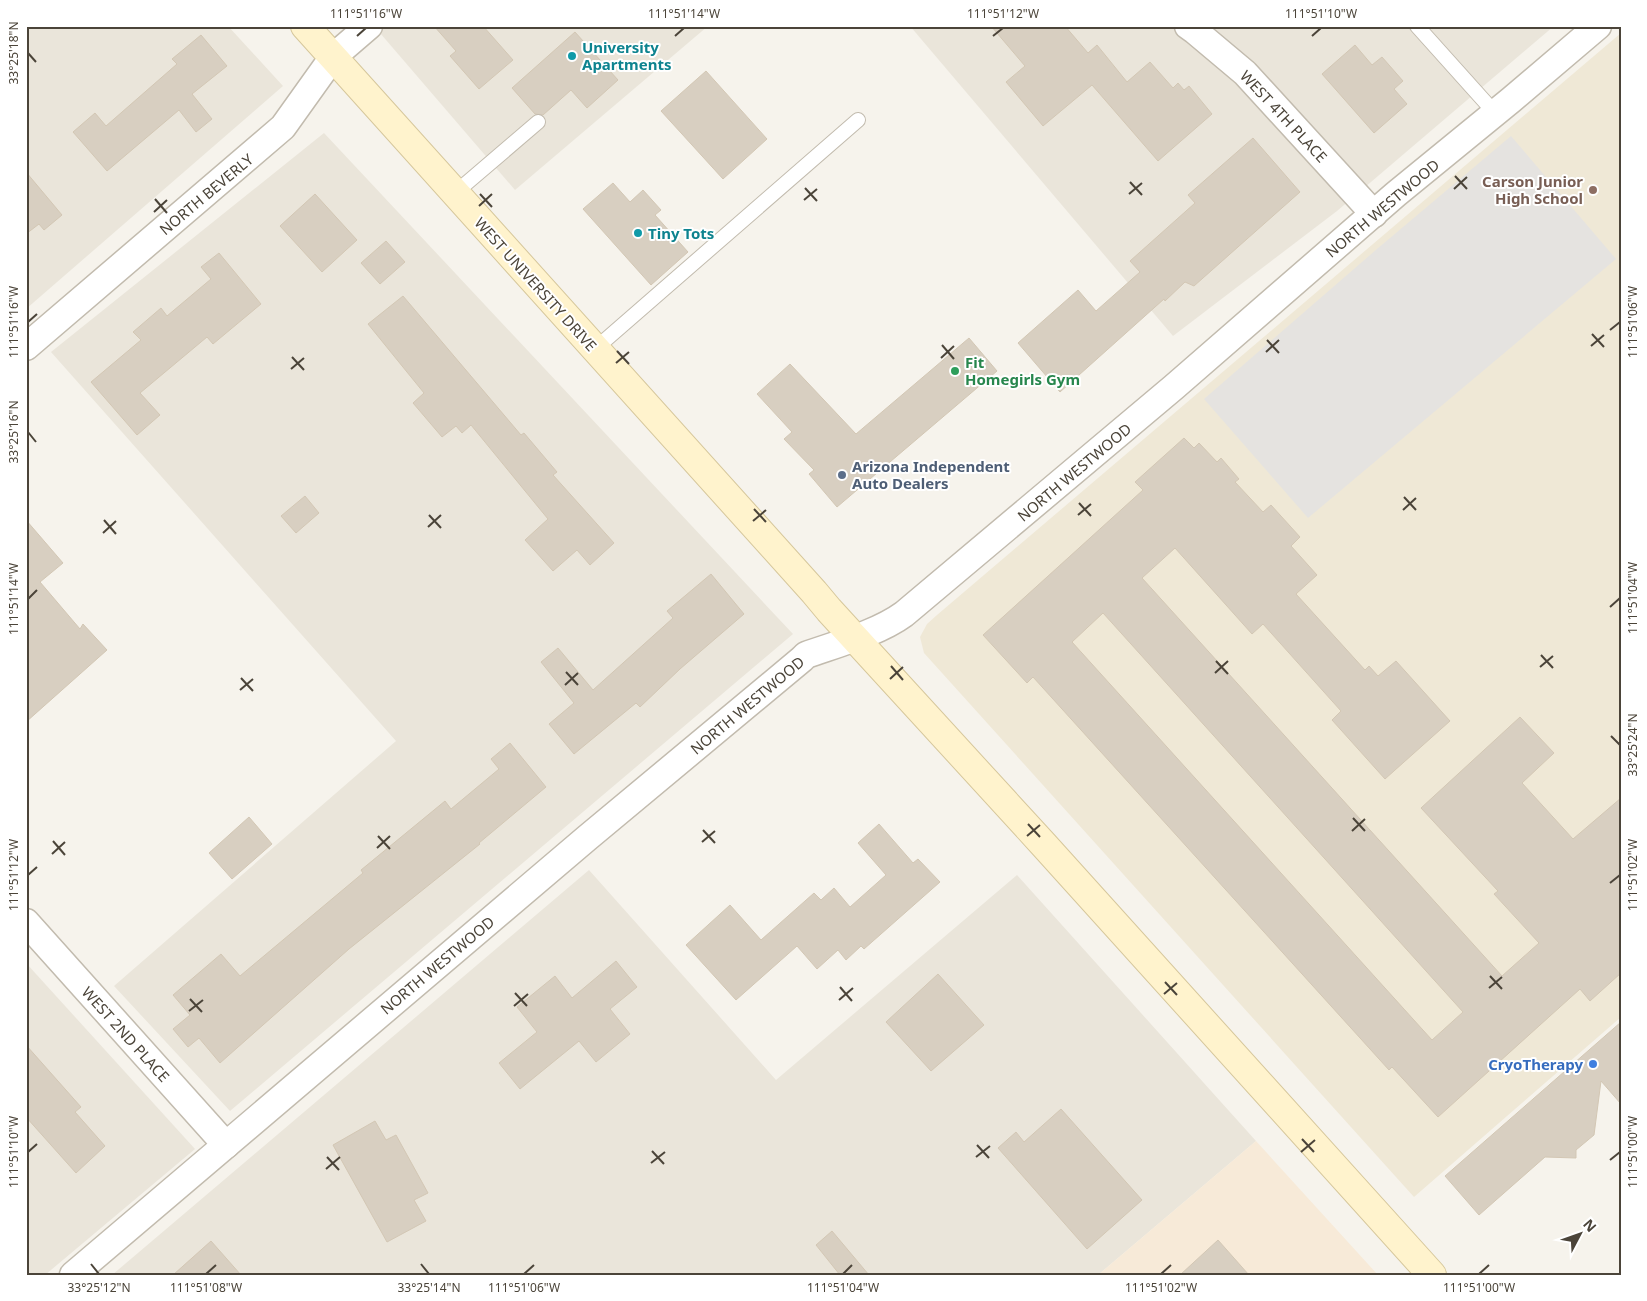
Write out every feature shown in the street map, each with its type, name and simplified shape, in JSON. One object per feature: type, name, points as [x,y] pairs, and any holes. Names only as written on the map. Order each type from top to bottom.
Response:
[{"type":"main road","name":"WEST UNIVERSITY DRIVE","points":[[305,26],[855,638],[1432,1275]]},
{"type":"street","name":"NORTH BEVERLY","points":[[26,347],[284,127],[333,57],[369,26]]},
{"type":"street","name":"WEST 4TH PLACE","points":[[1188,26],[1245,73],[1374,214]]},
{"type":"street","name":"NORTH WESTWOOD","points":[[73,1275],[806,655],[855,638],[904,614],[1598,26]]},
{"type":"street","name":"WEST 2ND PLACE","points":[[26,922],[226,1145]]},
{"type":"lane","points":[[1417,26],[1495,113]]},
{"type":"lane","points":[[595,349],[858,120]]},
{"type":"lane","points":[[455,193],[538,122]]},
{"type":"shaded area","points":[[26,26],[228,26],[283,86],[26,309]]},
{"type":"shaded area","points":[[374,26],[708,26],[515,190]]},
{"type":"shaded area","points":[[910,26],[1554,26],[1337,211],[1173,336]]},
{"type":"shaded area","points":[[1621,33],[1621,1017],[1414,1197],[924,653],[920,637],[927,624],[937,615]]},
{"type":"shaded area","points":[[324,133],[793,634],[230,1111],[114,986],[396,741],[51,352]]},
{"type":"shaded area","points":[[1511,136],[1616,259],[1308,518],[1204,399]]},
{"type":"shaded area","points":[[589,870],[776,1080],[1017,875],[1256,1141],[1098,1275],[112,1275]]},
{"type":"shaded area","points":[[26,963],[195,1149],[45,1275],[26,1275]]},
{"type":"shaded area","points":[[1256,1141],[1378,1275],[1098,1275]]},
{"type":"building","points":[[434,26],[483,26],[513,60],[479,89],[450,56],[456,51]]},
{"type":"building","points":[[991,26],[1065,26],[1088,53],[1097,45],[1127,82],[1150,62],[1173,88],[1178,83],[1184,90],[1189,86],[1212,114],[1158,161],[1092,85],[1043,126],[1006,82],[1025,66]]},
{"type":"building","name":"University Apartments","points":[[575,32],[618,80],[587,108],[571,90],[543,115],[535,114],[512,88]]},
{"type":"building","points":[[201,35],[227,66],[192,94],[212,119],[196,132],[179,110],[107,171],[73,132],[95,113],[106,126],[177,64],[172,59]]},
{"type":"building","points":[[1355,45],[1372,65],[1382,57],[1403,81],[1394,89],[1407,104],[1374,133],[1322,74]]},
{"type":"building","points":[[706,71],[767,139],[723,179],[661,111]]},
{"type":"building","points":[[1253,138],[1300,192],[1194,286],[1185,282],[1165,301],[1164,299],[1060,392],[1018,343],[1078,290],[1096,311],[1140,272],[1130,261],[1195,203],[1188,195]]},
{"type":"building","points":[[26,172],[62,215],[44,230],[39,224],[26,234]]},
{"type":"building","name":"Tiny Tots","points":[[613,183],[630,202],[643,190],[661,210],[655,215],[688,252],[651,285],[583,209]]},
{"type":"building","points":[[315,194],[357,240],[322,272],[280,226]]},
{"type":"building","points":[[386,241],[405,262],[380,284],[361,263]]},
{"type":"building","points":[[219,253],[261,304],[213,344],[207,337],[140,393],[160,415],[137,435],[91,382],[141,340],[133,332],[161,308],[167,316],[211,279],[201,267]]},
{"type":"building","points":[[403,296],[521,435],[524,433],[557,472],[553,475],[614,543],[590,565],[577,550],[553,571],[525,540],[548,519],[471,425],[462,433],[456,426],[442,437],[413,403],[424,393],[368,324]]},
{"type":"building","points":[[969,338],[997,371],[837,507],[809,474],[814,470],[784,439],[792,432],[757,394],[790,364],[856,434]]},
{"type":"building","points":[[1184,438],[1194,448],[1199,443],[1217,462],[1221,458],[1239,479],[1235,482],[1263,512],[1271,505],[1300,537],[1291,546],[1317,575],[1296,594],[1365,670],[1369,666],[1378,676],[1396,661],[1450,721],[1385,779],[1332,720],[1341,711],[1263,624],[1252,634],[1175,548],[1142,578],[1502,976],[1539,943],[1494,894],[1498,891],[1421,808],[1520,717],[1554,753],[1522,783],[1573,839],[1621,798],[1621,973],[1590,1001],[1580,989],[1438,1117],[1392,1067],[1389,1070],[1033,677],[1027,683],[983,635],[1143,490],[1135,482]],"holes":[[[1103,613],[1463,1012],[1432,1040],[1072,642]]]},
{"type":"building","points":[[305,496],[319,513],[296,533],[281,516]]},
{"type":"building","points":[[26,520],[63,563],[40,582],[80,629],[83,624],[107,650],[26,722]]},
{"type":"building","points":[[711,574],[744,614],[680,669],[640,707],[636,703],[574,754],[549,724],[574,703],[541,662],[558,648],[593,690],[673,618],[667,611]]},
{"type":"building","points":[[510,743],[546,787],[480,844],[349,949],[220,1063],[199,1038],[188,1047],[173,1029],[190,1015],[173,995],[221,954],[240,976],[363,873],[361,870],[445,801],[451,809],[499,769],[491,759]]},
{"type":"building","points":[[249,817],[272,844],[232,879],[209,853]]},
{"type":"building","points":[[879,824],[913,863],[918,859],[940,882],[864,949],[861,946],[846,960],[838,950],[817,969],[797,946],[736,1000],[686,945],[730,905],[761,940],[814,893],[821,900],[834,888],[850,907],[886,875],[858,843]]},
{"type":"building","points":[[616,961],[637,987],[610,1009],[630,1034],[596,1062],[579,1041],[520,1089],[499,1063],[537,1032],[517,1007],[555,976],[572,998]]},
{"type":"building","points":[[938,974],[984,1025],[931,1071],[886,1022]]},
{"type":"building","points":[[1621,1022],[1621,1104],[1601,1081],[1594,1135],[1576,1150],[1576,1158],[1545,1157],[1479,1215],[1445,1176]]},
{"type":"building","points":[[26,1045],[81,1107],[75,1112],[105,1146],[76,1173],[26,1117]]},
{"type":"building","points":[[1061,1109],[1142,1200],[1087,1249],[998,1148],[1016,1132],[1024,1142]]},
{"type":"building","points":[[375,1121],[386,1140],[396,1135],[428,1193],[414,1200],[426,1221],[387,1242],[333,1145]]},
{"type":"building","points":[[832,1231],[869,1275],[840,1275],[816,1245]]},
{"type":"building","points":[[1218,1240],[1249,1275],[1180,1275]]},
{"type":"building","points":[[211,1241],[241,1275],[173,1275]]},
{"type":"place","name":"University Apartments","points":[[572,56]]},
{"type":"place","name":"Carson Junior High School","points":[[1593,190]]},
{"type":"place","name":"Tiny Tots","points":[[638,233]]},
{"type":"place","name":"Fit Homegirls Gym","points":[[955,371]]},
{"type":"place","name":"Arizona Independent Auto Dealers","points":[[842,475]]},
{"type":"place","name":"CryoTherapy","points":[[1593,1064]]}]
